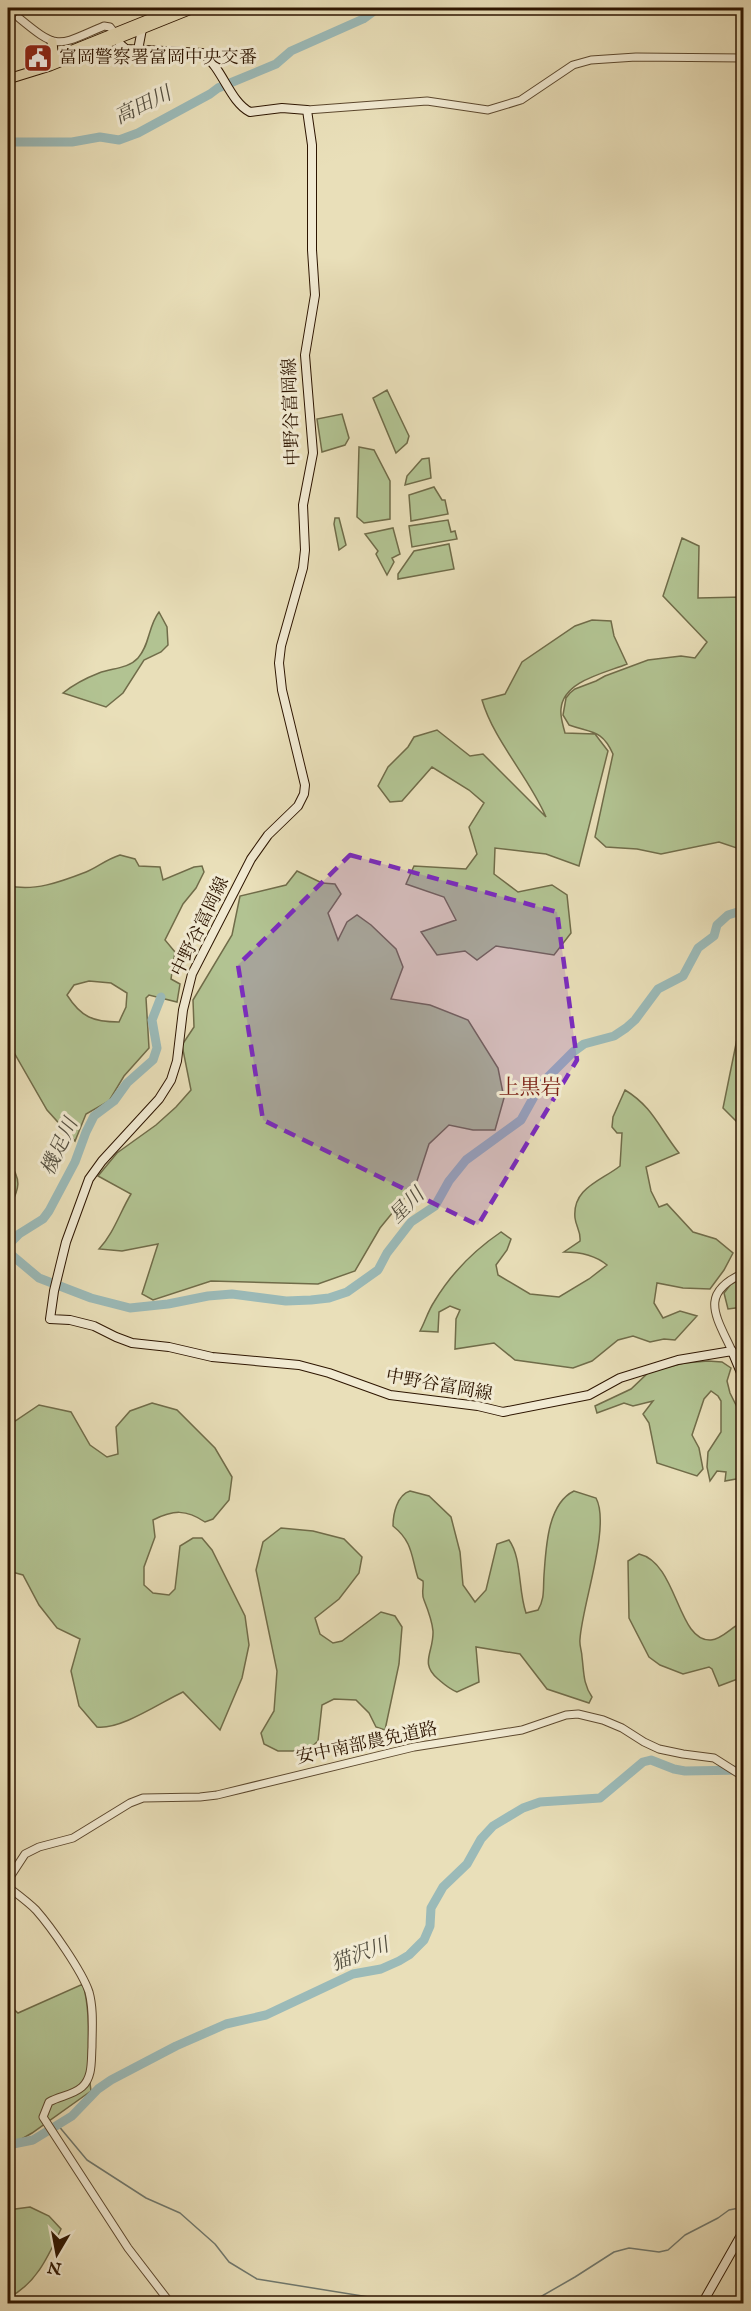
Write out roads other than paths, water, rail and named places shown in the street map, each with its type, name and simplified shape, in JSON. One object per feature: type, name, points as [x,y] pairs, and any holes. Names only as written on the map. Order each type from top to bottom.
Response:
[{"type":"highway","points":[[8,76],[50,66],[177,8]]},
{"type":"highway","points":[[8,76],[116,36],[142,29],[194,8]]},
{"type":"highway","points":[[48,60],[53,52],[52,42]]},
{"type":"main road","points":[[138,50],[142,29]]},
{"type":"main road","points":[[116,36],[123,47],[138,50],[202,53],[211,60],[240,105],[250,112],[282,108],[307,110]]},
{"type":"main road","name":"中野谷富岡線","points":[[307,110],[312,145],[312,250],[315,295],[305,356],[313,453],[303,506],[305,550],[303,568],[281,646],[279,663],[280,681],[305,785],[304,794],[296,810],[273,830],[257,850],[226,906],[188,987],[177,1061],[171,1080],[159,1099],[102,1161],[89,1179],[69,1232],[56,1281],[50,1319],[70,1320],[94,1326],[124,1340],[212,1357],[298,1365],[329,1373],[390,1395],[478,1406],[503,1412],[589,1395],[620,1378],[686,1358],[732,1351]]},
{"type":"main road","points":[[732,1351],[744,1380]]},
{"type":"main road","points":[[702,2304],[744,2230]]},
{"type":"street","points":[[18,18],[52,42],[64,43],[104,26],[110,27],[116,36]]},
{"type":"street","points":[[307,110],[427,101],[488,110],[520,100],[573,65],[591,60],[636,57],[744,58]]},
{"type":"street","points":[[732,1351],[715,1312],[714,1301],[717,1291],[723,1284],[744,1273]]},
{"type":"street","name":"安中南部農免道路","points":[[8,1880],[25,1854],[39,1846],[73,1838],[130,1803],[143,1798],[217,1795],[414,1747],[522,1730],[578,1714],[603,1720],[622,1728],[659,1749],[714,1758],[744,1778]]},
{"type":"street","points":[[8,1887],[36,1910],[51,1930],[82,1977],[93,2008],[91,2067],[88,2078],[84,2086],[49,2102],[43,2117],[128,2248],[171,2304]]},
{"type":"waterway","name":"高田川","points":[[8,142],[72,142],[100,137],[119,140],[138,133],[218,88],[276,64],[291,51],[363,19],[378,8]]},
{"type":"waterway","name":"星川","points":[[8,1252],[39,1278],[91,1298],[130,1308],[232,1294],[286,1301],[329,1298],[347,1292],[378,1270],[387,1253],[411,1222],[435,1206],[449,1181],[466,1160],[521,1120],[541,1084],[573,1052],[584,1044],[614,1036],[626,1028],[635,1020],[658,989],[683,976],[698,948],[714,936],[717,925],[728,915],[744,910]]},
{"type":"waterway","name":"機足川","points":[[8,1245],[19,1234],[43,1219],[49,1211],[75,1162],[94,1116],[114,1101],[127,1083],[153,1060],[157,1048],[152,1020],[161,997]]},
{"type":"waterway","name":"猫沢川","points":[[8,2145],[33,2140],[72,2116],[98,2089],[111,2080],[176,2046],[226,2024],[266,2015],[353,1974],[381,1969],[409,1955],[424,1940],[430,1926],[431,1908],[443,1887],[467,1864],[481,1839],[493,1826],[523,1808],[540,1802],[600,1798],[643,1762],[651,1760],[685,1771],[744,1770]]},
{"type":"waterway","points":[[57,2124],[87,2160],[146,2198],[180,2213],[215,2244],[229,2262],[257,2279],[412,2304]]},
{"type":"waterway","points":[[528,2304],[614,2252],[629,2248],[659,2252],[668,2250],[685,2235],[729,2210],[744,2207]]},
{"type":"place","name":"富岡警察署富岡中央交番","points":[[38,58]]},
{"type":"district","name":"上黒岩","points":[[530,1088]]}]
